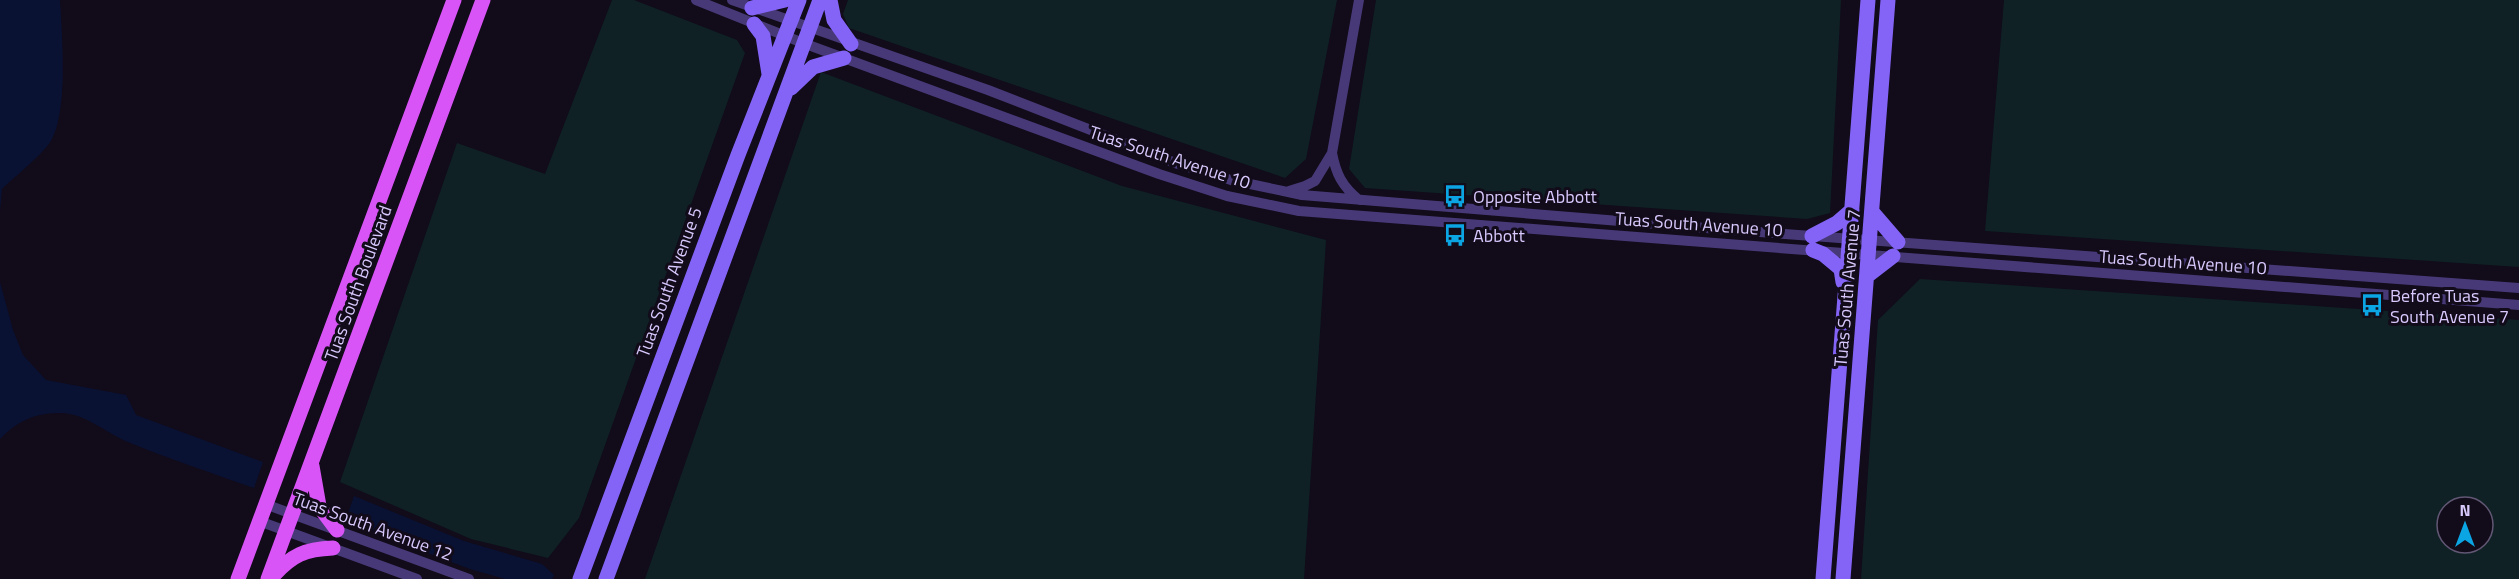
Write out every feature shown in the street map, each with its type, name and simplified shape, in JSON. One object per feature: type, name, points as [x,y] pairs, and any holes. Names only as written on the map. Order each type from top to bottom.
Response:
[{"type":"main road","points":[[238,579],[454,0]]},
{"type":"main road","name":"Tuas South Boulevard","points":[[269,579],[483,0]]},
{"type":"main road","points":[[752,8],[785,0]]},
{"type":"main road","name":"Tuas South Avenue 5","points":[[579,579],[799,0]]},
{"type":"main road","points":[[606,579],[820,0]]},
{"type":"main road","points":[[830,0],[836,23],[851,44]]},
{"type":"main road","name":"Tuas South Avenue 7","points":[[1823,579],[1868,0]]},
{"type":"main road","name":"Tuas South Avenue 7","points":[[1843,579],[1888,0]]},
{"type":"main road","points":[[754,24],[763,36],[769,74]]},
{"type":"main road","points":[[784,98],[797,80],[813,67],[844,58]]},
{"type":"main road","points":[[1845,291],[1841,269],[1813,243],[1851,210]]},
{"type":"main road","points":[[1868,276],[1896,249],[1873,213]]},
{"type":"main road","points":[[311,463],[319,506],[337,530]]},
{"type":"main road","points":[[269,579],[285,562],[302,553],[311,549],[333,548]]},
{"type":"main road","points":[[613,579],[617,549]]},
{"type":"street","name":"Tuas South Avenue 10","points":[[696,0],[754,24],[787,29],[809,28],[988,90],[1178,164],[1231,180],[1286,192],[1813,243]]},
{"type":"street","name":"Tuas South Avenue 10","points":[[732,0],[752,8],[787,29],[803,43],[1159,174],[1227,196],[1299,211],[1849,245],[2519,304]]},
{"type":"street","points":[[1286,192],[1315,181],[1332,153],[1359,0]]},
{"type":"street","points":[[1332,153],[1338,179],[1345,189],[1359,200]]},
{"type":"street","name":"Tuas South Avenue 10","points":[[1896,249],[2519,288]]},
{"type":"street","name":"Tuas South Avenue 12","points":[[266,504],[469,579]]},
{"type":"street","name":"Tuas South Avenue 12","points":[[259,521],[417,579]]},
{"type":"shaded area","points":[[612,0],[634,0],[737,40],[745,53],[579,518],[548,558],[471,539],[340,482],[457,143],[545,174]]},
{"type":"shaded area","points":[[848,0],[1337,0],[1306,159],[1285,178],[849,28],[843,14]]},
{"type":"shaded area","points":[[1376,0],[1841,0],[1830,213],[1807,219],[1365,188],[1349,169]]},
{"type":"shaded area","points":[[2004,0],[2519,0],[2519,267],[1985,231]]},
{"type":"shaded area","points":[[821,72],[1122,186],[1326,240],[1304,579],[645,579]]},
{"type":"shaded area","points":[[1920,279],[2519,320],[2519,579],[1861,579],[1878,320]]},
{"type":"water","points":[[0,0],[60,0],[63,71],[60,109],[52,139],[36,158],[2,189],[0,211]]},
{"type":"water","points":[[0,282],[13,330],[23,355],[46,380],[126,395],[136,415],[263,462],[254,488],[143,448],[70,414],[52,413],[35,416],[13,427],[0,439]]},
{"type":"water","points":[[354,496],[464,541],[542,564],[554,575],[552,579],[505,579],[470,569],[345,522]]},
{"type":"place","name":"Opposite Abbott","points":[[1455,196]]},
{"type":"place","name":"Abbott","points":[[1455,235]]},
{"type":"place","name":"Before Tuas South Avenue 7","points":[[2372,305]]}]
